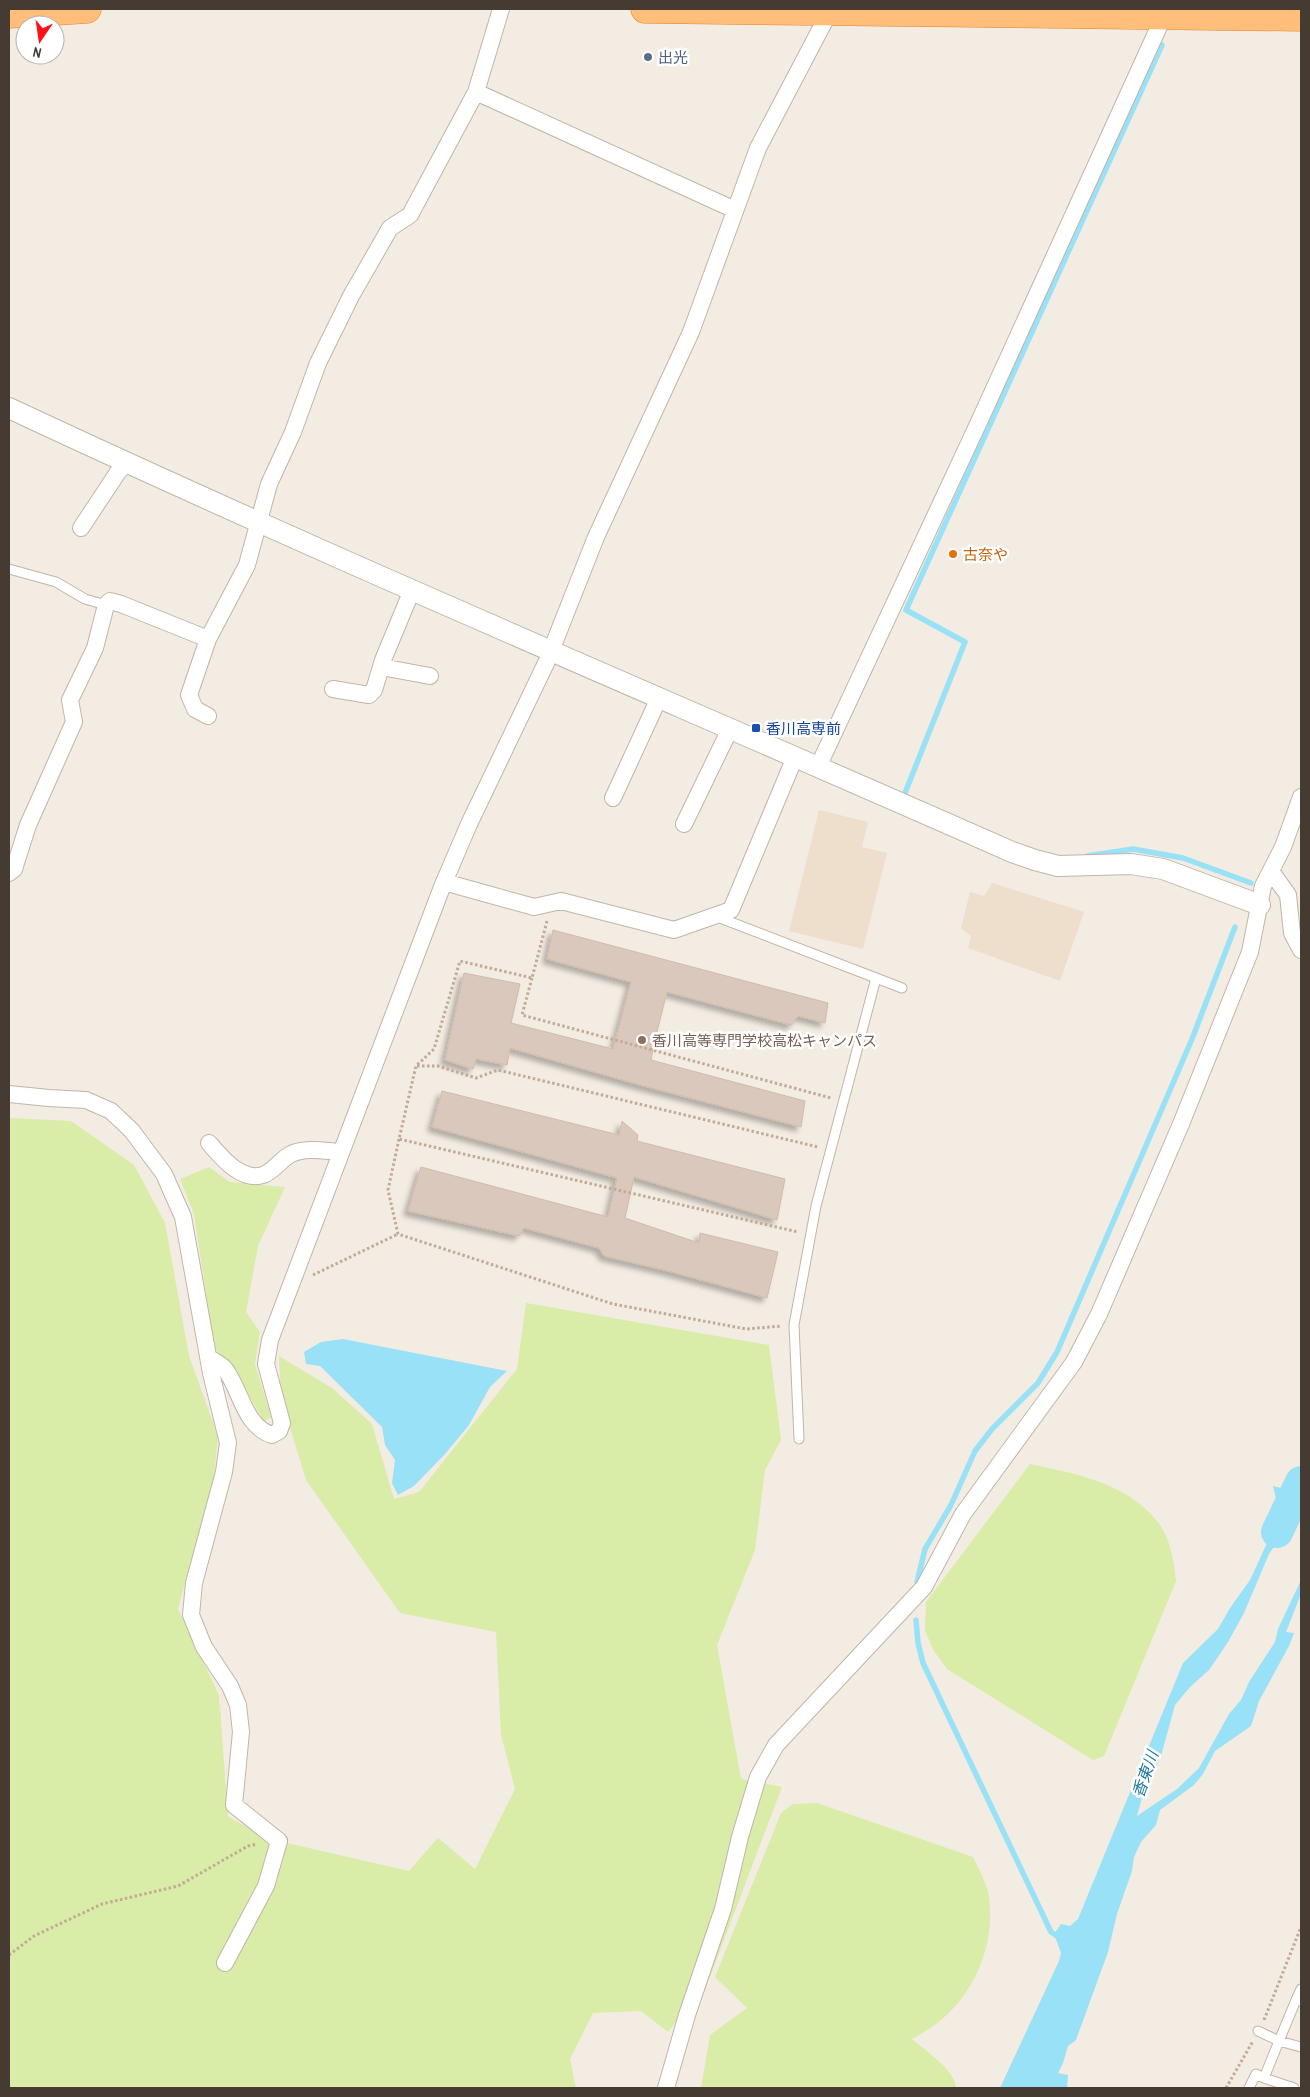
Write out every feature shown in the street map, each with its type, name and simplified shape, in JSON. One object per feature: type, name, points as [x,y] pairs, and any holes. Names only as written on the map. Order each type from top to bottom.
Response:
[{"type":"highway","points":[[9,14],[88,9]]},
{"type":"highway","points":[[645,9],[1165,12],[1301,17]]},
{"type":"street","points":[[208,716],[196,709],[190,695],[208,639],[248,565],[269,484],[293,432],[318,363],[351,296],[390,228],[410,215],[476,92],[501,9]]},
{"type":"street","points":[[208,1357],[224,1368],[255,1424],[263,1432],[272,1435],[279,1431],[282,1423],[266,1364],[270,1340],[444,882],[469,824],[551,652],[600,529],[691,332],[758,148],[830,10]]},
{"type":"street","points":[[818,767],[978,424],[1165,12]]},
{"type":"street","points":[[476,92],[735,210]]},
{"type":"street","points":[[9,408],[127,463],[551,652],[1035,860],[1058,866],[1131,864],[1163,869],[1260,906]]},
{"type":"street","points":[[81,528],[118,472],[127,463]]},
{"type":"street","points":[[333,689],[369,695],[374,690],[381,667],[412,590]]},
{"type":"street","points":[[9,872],[14,869],[28,825],[74,722],[70,700],[95,648],[106,605],[110,601],[121,604],[208,639]]},
{"type":"street","points":[[381,667],[430,676]]},
{"type":"street","points":[[613,798],[659,698]]},
{"type":"street","points":[[684,824],[730,729]]},
{"type":"street","points":[[444,882],[534,907],[561,901],[674,930],[731,910],[795,757]]},
{"type":"street","points":[[666,2088],[687,2015],[723,1909],[740,1837],[758,1777],[776,1745],[924,1587],[963,1514],[1074,1362],[1099,1314],[1180,1124],[1250,952],[1263,886],[1283,847],[1301,797]]},
{"type":"street","points":[[1271,871],[1288,895],[1292,933],[1301,950]]},
{"type":"street","points":[[9,1094],[86,1100],[111,1111],[132,1130],[164,1174],[184,1217],[208,1357],[228,1443],[224,1472],[194,1583],[191,1615],[204,1647],[230,1686],[238,1705],[241,1732],[234,1804],[279,1841],[266,1886],[225,1963]]},
{"type":"street","points":[[209,1143],[235,1169],[246,1175],[262,1175],[291,1154],[311,1150],[341,1152]]},
{"type":"lane","points":[[9,569],[56,582],[84,599],[106,605]]},
{"type":"lane","points":[[714,916],[902,988]]},
{"type":"lane","points":[[799,1439],[794,1326],[816,1206],[876,978]]},
{"type":"lane","points":[[1264,2078],[1279,2041],[1299,2001],[1301,1989]]},
{"type":"lane","points":[[1258,2031],[1279,2041],[1301,2047]]},
{"type":"lane","points":[[1249,2088],[1256,2074],[1294,2088]]},
{"type":"path","points":[[551,903],[522,1015],[844,1102]]},
{"type":"path","points":[[398,1234],[388,1190],[399,1139],[416,1066],[434,1049],[460,961],[532,978]]},
{"type":"path","points":[[416,1066],[438,1066],[476,1078],[498,1070],[831,1150]]},
{"type":"path","points":[[399,1139],[811,1235]]},
{"type":"path","points":[[290,1286],[398,1234],[613,1304],[746,1329],[794,1326]]},
{"type":"path","points":[[9,1955],[34,1936],[102,1904],[178,1886],[248,1846],[279,1841]]},
{"type":"path","points":[[1226,2088],[1258,2031],[1301,1927]]},
{"type":"shaded area","points":[[819,810],[868,822],[862,847],[887,853],[863,949],[789,931]]},
{"type":"shaded area","points":[[992,883],[1084,912],[1060,981],[968,948],[971,936],[961,928],[970,892],[984,896]]},
{"type":"green space","points":[[9,1118],[71,1121],[134,1165],[165,1223],[189,1356],[218,1436],[214,1477],[178,1609],[219,1695],[228,1816],[265,1838],[409,1871],[438,1838],[475,1869],[515,1789],[501,1735],[496,1632],[400,1613],[306,1480],[281,1398],[279,1356],[332,1388],[372,1424],[394,1499],[419,1492],[517,1369],[526,1303],[769,1345],[781,1440],[765,1470],[755,1550],[717,1645],[741,1779],[782,1787],[710,1977],[668,2032],[641,2011],[593,2013],[570,2059],[576,2088],[9,2088]]},
{"type":"green space","points":[[209,1167],[230,1182],[285,1187],[258,1246],[246,1312],[260,1332],[255,1364],[271,1417],[264,1422],[239,1378],[214,1347],[194,1214],[180,1179]]},
{"type":"green space","points":[[1030,1464],[1101,1482],[1134,1499],[1148,1511],[1164,1531],[1173,1559],[1176,1581],[1104,1756],[1093,1760],[947,1669],[934,1651],[925,1631],[926,1602]]},
{"type":"green space","points":[[817,1803],[973,1857],[988,1892],[990,1928],[987,1945],[974,1979],[954,2008],[934,2026],[912,2039],[945,2067],[951,2074],[956,2088],[701,2088],[710,2035],[747,2008],[715,1977],[781,1813],[793,1804]]},
{"type":"water","points":[[343,1339],[507,1371],[490,1387],[469,1425],[445,1454],[414,1486],[398,1495],[392,1483],[395,1460],[385,1445],[382,1427],[320,1366],[306,1364],[304,1352],[321,1342]]},
{"type":"water","points":[[1273,1486],[1301,1493],[1301,1516],[1295,1517],[1269,1554],[1244,1613],[1228,1642],[1209,1670],[1190,1687],[1175,1705],[1161,1756],[1143,1794],[1137,1816],[1177,1789],[1199,1768],[1229,1714],[1241,1700],[1249,1682],[1275,1642],[1278,1629],[1301,1580],[1301,1594],[1286,1632],[1294,1633],[1289,1646],[1259,1701],[1251,1726],[1215,1751],[1203,1774],[1194,1785],[1160,1810],[1156,1825],[1141,1842],[1134,1857],[1132,1871],[1117,1914],[1108,1952],[1076,2040],[1068,2046],[1058,2073],[1068,2075],[1067,2088],[1000,2088],[1059,1961],[1061,1953],[1054,1934],[1061,1924],[1070,1926],[1078,1919],[1183,1663],[1218,1629],[1250,1580],[1280,1515]]},
{"type":"building","points":[[553,930],[828,1003],[825,1023],[798,1016],[791,1025],[667,992],[654,1043],[651,1060],[805,1101],[801,1127],[640,1085],[510,1048],[507,1065],[476,1059],[473,1069],[445,1060],[464,973],[520,984],[511,1023],[613,1049],[631,982],[547,959]]},
{"type":"building","points":[[442,1091],[619,1135],[622,1121],[638,1135],[637,1141],[785,1179],[777,1220],[634,1177],[625,1218],[699,1243],[700,1233],[778,1252],[767,1298],[604,1256],[599,1248],[524,1228],[519,1236],[408,1211],[421,1167],[608,1217],[617,1178],[432,1127]]},
{"type":"waterway","points":[[905,799],[903,798],[965,642],[906,610],[1162,45]]},
{"type":"waterway","points":[[1087,856],[1133,849],[1183,858],[1251,883]]},
{"type":"waterway","points":[[917,1582],[925,1549],[951,1505],[975,1451],[992,1429],[1038,1383],[1057,1352],[1192,1039],[1235,927]]},
{"type":"waterway","name":"香東川","points":[[1277,1532],[1301,1482]]},
{"type":"waterway","points":[[916,1620],[918,1643],[923,1663],[1051,1932],[1060,1938]]},
{"type":"place","name":"出光","points":[[648,57]]},
{"type":"place","name":"古奈や","points":[[953,554]]},
{"type":"place","name":"香川高専前","points":[[756,728]]},
{"type":"place","name":"香川高等専門学校高松キャンパス","points":[[642,1040]]}]
